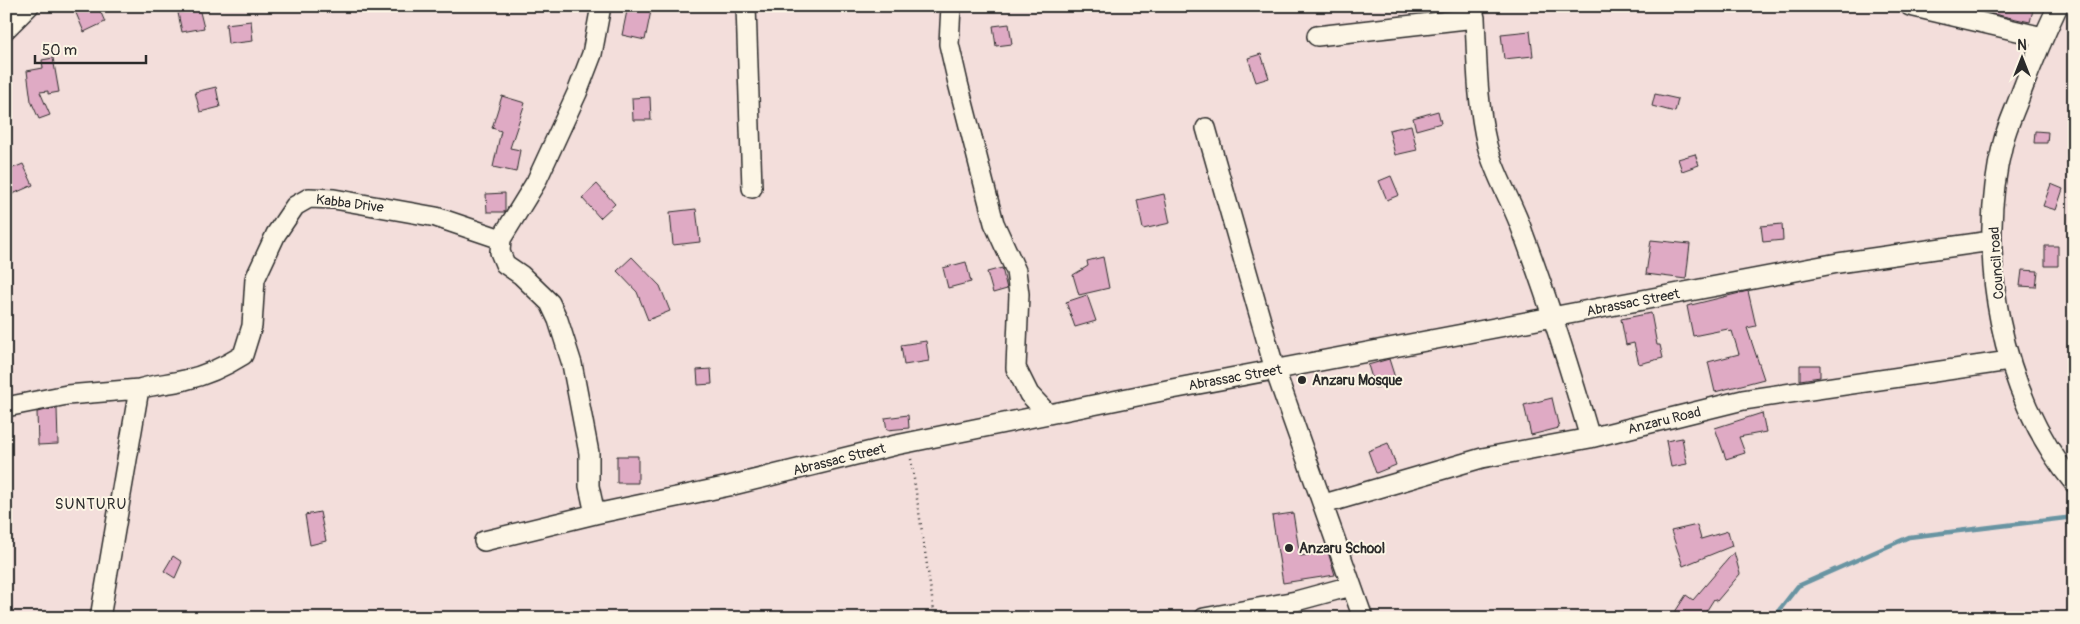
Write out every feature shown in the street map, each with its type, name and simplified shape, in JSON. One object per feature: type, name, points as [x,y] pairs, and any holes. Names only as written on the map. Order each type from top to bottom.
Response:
[{"type":"street","points":[[6,29],[29,6]]},
{"type":"street","points":[[595,514],[589,486],[589,453],[572,364],[558,320],[550,302],[521,275],[505,264],[500,252],[501,239],[536,182],[570,110],[592,54],[601,6]]},
{"type":"street","points":[[746,6],[752,188]]},
{"type":"street","points":[[951,6],[949,44],[958,83],[994,223],[1016,271],[1019,294],[1016,368],[1029,394],[1048,414]]},
{"type":"street","points":[[1910,6],[2043,37]]},
{"type":"street","name":"Council road","points":[[2058,6],[2043,37],[2003,144],[1996,178],[1991,241],[2000,322],[2009,361],[2050,450],[2074,483]]},
{"type":"street","points":[[1317,36],[1474,12],[1478,100],[1487,147],[1498,177],[1521,227],[1554,317],[1590,438]]},
{"type":"street","points":[[1206,128],[1274,370],[1324,504],[1363,618]]},
{"type":"street","name":"Kabba Drive","points":[[6,407],[67,395],[139,389],[151,385],[184,381],[216,371],[243,356],[252,326],[255,279],[276,234],[295,206],[309,198],[334,199],[436,216],[501,239]]},
{"type":"street","name":"Abrassac Street","points":[[484,541],[595,514],[729,486],[908,443],[1048,414],[1838,263],[1991,241]]},
{"type":"street","name":"Anzaru Road","points":[[1324,504],[1482,458],[1590,438],[1743,400],[2009,361]]},
{"type":"street","points":[[100,618],[139,389]]},
{"type":"street","points":[[1204,618],[1296,601],[1351,586]]},
{"type":"path","points":[[908,443],[935,618]]},
{"type":"building","points":[[73,6],[98,6],[105,22],[84,32]]},
{"type":"building","points":[[628,6],[652,6],[645,40],[622,35]]},
{"type":"building","points":[[1981,6],[2034,6],[2030,22],[1980,11]]},
{"type":"building","points":[[199,8],[204,28],[182,32],[178,13]]},
{"type":"building","points":[[251,21],[253,41],[228,44],[226,24]]},
{"type":"building","points":[[1009,24],[1012,44],[996,46],[993,26]]},
{"type":"building","points":[[1530,31],[1533,56],[1504,59],[1501,34]]},
{"type":"building","points":[[1261,54],[1269,78],[1256,82],[1248,58]]},
{"type":"building","points":[[53,58],[59,92],[48,94],[48,91],[40,92],[50,115],[39,119],[31,101],[27,71],[43,68],[42,60]]},
{"type":"building","points":[[216,87],[220,107],[200,112],[195,92]]},
{"type":"building","points":[[1655,94],[1678,99],[1675,112],[1652,106]]},
{"type":"building","points":[[502,96],[525,103],[510,148],[520,150],[516,172],[493,167],[501,131],[492,128]]},
{"type":"building","points":[[650,97],[651,120],[633,120],[632,98]]},
{"type":"building","points":[[1438,111],[1441,123],[1416,130],[1413,118]]},
{"type":"building","points":[[1411,125],[1417,150],[1395,155],[1389,130]]},
{"type":"building","points":[[2035,131],[2048,132],[2047,143],[2034,143]]},
{"type":"building","points":[[1695,154],[1699,165],[1682,171],[1678,159]]},
{"type":"building","points":[[23,164],[33,185],[6,197],[6,171]]},
{"type":"building","points":[[1391,176],[1399,195],[1387,200],[1379,181]]},
{"type":"building","points":[[597,184],[615,204],[600,218],[582,198]]},
{"type":"building","points":[[2051,184],[2063,189],[2056,210],[2043,206]]},
{"type":"building","points":[[505,193],[505,212],[487,212],[486,194]]},
{"type":"building","points":[[1164,194],[1170,223],[1143,229],[1137,200]]},
{"type":"building","points":[[696,209],[700,242],[673,245],[670,212]]},
{"type":"building","points":[[1782,224],[1783,240],[1763,242],[1761,226]]},
{"type":"building","points":[[1651,240],[1690,244],[1686,279],[1646,274]]},
{"type":"building","points":[[2045,246],[2058,246],[2058,266],[2045,266]]},
{"type":"building","points":[[632,257],[660,286],[670,311],[648,320],[637,292],[617,271]]},
{"type":"building","points":[[1103,257],[1109,288],[1079,295],[1073,275],[1088,266],[1087,261]]},
{"type":"building","points":[[966,262],[971,282],[948,288],[943,268]]},
{"type":"building","points":[[1002,268],[1007,289],[993,293],[987,272]]},
{"type":"building","points":[[2022,270],[2038,271],[2036,287],[2020,286]]},
{"type":"building","points":[[1748,291],[1756,326],[1747,328],[1764,379],[1715,392],[1708,362],[1739,354],[1732,331],[1729,332],[1728,329],[1693,336],[1687,306]]},
{"type":"building","points":[[1087,295],[1096,321],[1075,327],[1066,302]]},
{"type":"building","points":[[1651,313],[1657,345],[1660,345],[1663,358],[1639,364],[1634,343],[1626,345],[1621,319]]},
{"type":"building","points":[[926,341],[929,361],[904,365],[901,345]]},
{"type":"building","points":[[1389,359],[1396,381],[1375,388],[1368,365]]},
{"type":"building","points":[[1800,365],[1820,365],[1820,377],[1800,380]]},
{"type":"building","points":[[711,369],[712,384],[698,385],[697,370]]},
{"type":"building","points":[[1552,398],[1559,428],[1531,435],[1524,405]]},
{"type":"building","points":[[57,408],[58,444],[38,445],[37,412]]},
{"type":"building","points":[[1762,413],[1766,432],[1739,437],[1745,453],[1726,459],[1715,428]]},
{"type":"building","points":[[908,415],[909,428],[887,430],[885,418]]},
{"type":"building","points":[[1682,438],[1687,464],[1671,467],[1666,441]]},
{"type":"building","points":[[1388,443],[1396,465],[1376,473],[1368,451]]},
{"type":"building","points":[[617,456],[638,456],[638,483],[617,483]]},
{"type":"building","points":[[320,512],[326,541],[310,545],[305,515]]},
{"type":"building","points":[[1293,513],[1300,556],[1328,552],[1335,575],[1283,583],[1272,516]]},
{"type":"building","points":[[1697,525],[1701,539],[1728,531],[1732,546],[1683,566],[1671,531]]},
{"type":"building","points":[[1734,552],[1740,574],[1717,601],[1714,599],[1702,618],[1671,618],[1686,595],[1693,600]]},
{"type":"building","points":[[173,556],[182,562],[175,578],[164,571]]},
{"type":"waterway","points":[[1773,618],[1798,586],[1909,537],[2074,517]]},
{"type":"place","name":"Anzaru Mosque","points":[[1302,380]]},
{"type":"place","name":"Anzaru School","points":[[1289,548]]},
{"type":"district","name":"SUNTURU","points":[[91,504]]}]
